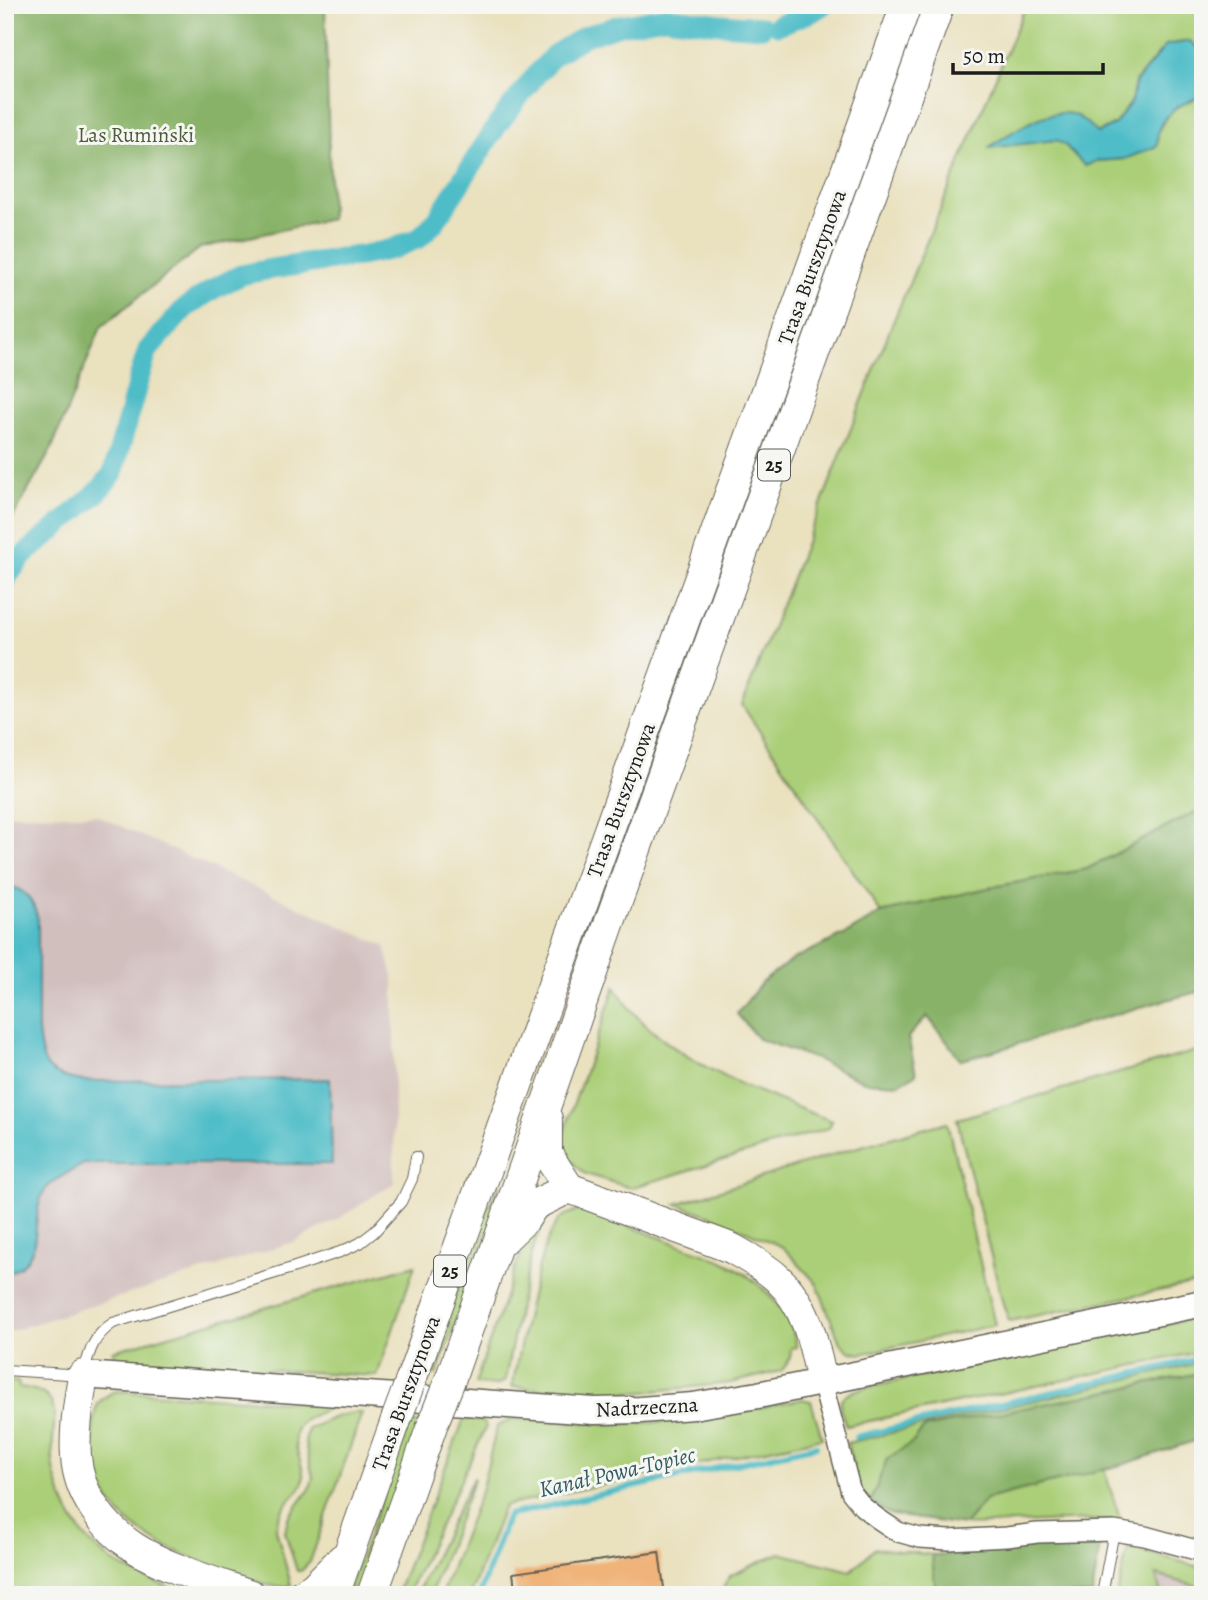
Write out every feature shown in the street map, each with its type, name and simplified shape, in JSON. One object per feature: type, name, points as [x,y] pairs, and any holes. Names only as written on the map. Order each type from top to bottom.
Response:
[{"type":"main road","name":"Trasa Bursztynowa","points":[[334,1595],[906,5]]},
{"type":"main road","name":"Trasa Bursztynowa","points":[[372,1595],[609,924],[939,5]]},
{"type":"main road","points":[[548,1101],[547,1154],[569,1188],[731,1248],[777,1278],[797,1300],[810,1329],[822,1382]]},
{"type":"main road","points":[[496,1247],[525,1219],[534,1205],[569,1188]]},
{"type":"main road","points":[[83,1375],[77,1415],[76,1457],[79,1478],[87,1497],[107,1526],[136,1549],[172,1566],[251,1595]]},
{"type":"main road","points":[[301,1595],[313,1588],[348,1554]]},
{"type":"street","name":"Nadrzeczna","points":[[83,1375],[505,1406],[640,1410],[693,1406],[758,1395],[1203,1303]]},
{"type":"street","points":[[822,1382],[851,1492],[863,1507],[898,1532],[920,1538],[948,1539],[1037,1532],[1114,1531],[1203,1552]]},
{"type":"lane","points":[[5,1370],[83,1375],[95,1339],[113,1324],[292,1268],[360,1243],[381,1226],[401,1202],[412,1179],[416,1157]]},
{"type":"lane","points":[[1102,1595],[1114,1531]]},
{"type":"shaded area","points":[[5,814],[96,815],[385,946],[394,980],[394,1183],[338,1219],[294,1242],[5,1333]]},
{"type":"shaded area","points":[[1128,1547],[1203,1568],[1203,1595],[1117,1595]]},
{"type":"green space","name":"Las Rumiński","points":[[5,5],[325,5],[331,219],[200,248],[101,327],[51,450],[12,519],[5,526]]},
{"type":"green space","points":[[1026,5],[1203,5],[1203,52],[1190,41],[1166,45],[1135,82],[1131,102],[1115,124],[1098,133],[1076,115],[989,147],[1056,140],[1066,146],[1085,166],[1097,161],[1125,159],[1159,129],[1170,111],[1203,96],[1203,808],[1087,869],[881,913],[742,705],[891,327]]},
{"type":"green space","points":[[1203,808],[1203,991],[1142,1006],[961,1060],[927,1016],[908,1037],[916,1074],[898,1084],[865,1082],[816,1059],[758,1039],[737,1014],[762,982],[793,959],[844,935],[881,913],[1087,869]]},
{"type":"green space","points":[[615,987],[634,1013],[676,1049],[753,1090],[832,1121],[829,1128],[631,1188],[586,1174],[567,1154],[563,1139]]},
{"type":"green space","points":[[1203,1049],[1203,1282],[1009,1321],[957,1119]]},
{"type":"green space","points":[[947,1122],[995,1325],[860,1354],[849,1351],[840,1343],[817,1284],[783,1247],[676,1204],[851,1149]]},
{"type":"green space","points":[[500,1183],[494,1213],[437,1374],[426,1374],[487,1209]]},
{"type":"green space","points":[[555,1207],[542,1223],[532,1252],[505,1381],[498,1385],[475,1384],[530,1232],[539,1215]]},
{"type":"green space","points":[[582,1209],[713,1257],[758,1284],[779,1306],[793,1332],[797,1347],[791,1348],[787,1364],[781,1371],[730,1383],[643,1392],[594,1393],[512,1387],[531,1296],[545,1246],[562,1217]]},
{"type":"green space","points":[[415,1265],[377,1376],[122,1361],[115,1357],[113,1351]]},
{"type":"green space","points":[[1203,1316],[1203,1351],[846,1426],[840,1409],[841,1399],[856,1390]]},
{"type":"green space","points":[[1203,1362],[1203,1373],[924,1428],[913,1442],[887,1459],[870,1504],[862,1500],[847,1443]]},
{"type":"green space","points":[[1203,1373],[1203,1438],[1125,1464],[986,1499],[964,1525],[892,1515],[870,1504],[887,1459],[913,1442],[924,1428]]},
{"type":"green space","points":[[5,1381],[18,1382],[19,1387],[35,1390],[52,1403],[53,1461],[56,1477],[68,1511],[87,1540],[127,1570],[190,1595],[5,1595]]},
{"type":"green space","points":[[116,1391],[336,1405],[307,1418],[296,1430],[296,1446],[303,1480],[282,1511],[276,1529],[291,1585],[262,1583],[197,1560],[144,1534],[115,1508],[96,1475],[92,1445],[97,1406]]},
{"type":"green space","points":[[802,1399],[811,1401],[822,1438],[504,1506],[470,1595],[441,1595],[482,1488],[497,1426],[513,1419],[616,1424],[677,1421],[730,1414]]},
{"type":"green space","points":[[362,1413],[310,1562],[301,1571],[297,1571],[285,1532],[288,1518],[310,1489],[313,1477],[305,1443],[308,1429],[335,1417]]},
{"type":"green space","points":[[464,1419],[482,1421],[486,1427],[407,1595],[396,1595]]},
{"type":"green space","points":[[409,1423],[420,1423],[358,1595],[347,1595]]},
{"type":"green space","points":[[1104,1469],[1121,1522],[1091,1520],[964,1525],[986,1499]]},
{"type":"green space","points":[[473,1478],[430,1595],[416,1595]]},
{"type":"green space","points":[[1082,1541],[1100,1546],[1092,1595],[936,1595],[932,1555]]},
{"type":"green space","points":[[1128,1547],[1203,1568],[1203,1588],[1156,1575],[1161,1595],[1117,1595]]},
{"type":"green space","points":[[875,1548],[932,1555],[936,1595],[720,1595],[729,1576],[780,1553],[851,1571]]},
{"type":"water","points":[[1190,41],[1203,52],[1203,96],[1183,104],[1166,117],[1159,129],[1157,146],[1125,159],[1097,161],[1085,166],[1066,146],[1056,140],[988,148],[1029,122],[1053,114],[1075,115],[1098,133],[1115,124],[1131,102],[1135,83],[1166,45]]},
{"type":"water","points":[[5,884],[28,896],[38,919],[38,1031],[44,1061],[48,1067],[61,1076],[83,1081],[330,1079],[332,1164],[84,1164],[46,1189],[38,1207],[30,1255],[20,1267],[5,1275]]},
{"type":"building","points":[[659,1552],[665,1595],[516,1595],[513,1573]]},
{"type":"waterway","points":[[778,25],[823,5]]},
{"type":"waterway","points":[[5,583],[23,556],[98,492],[113,473],[148,350],[185,308],[241,275],[365,255],[392,249],[419,238],[435,222],[498,124],[536,75],[554,55],[585,36],[620,25],[665,17],[762,27]]},
{"type":"waterway","name":"Kanał Powa-Topiec","points":[[856,1437],[1203,1358]]},
{"type":"waterway","name":"Kanał Powa-Topiec","points":[[479,1595],[508,1515],[816,1446]]}]
